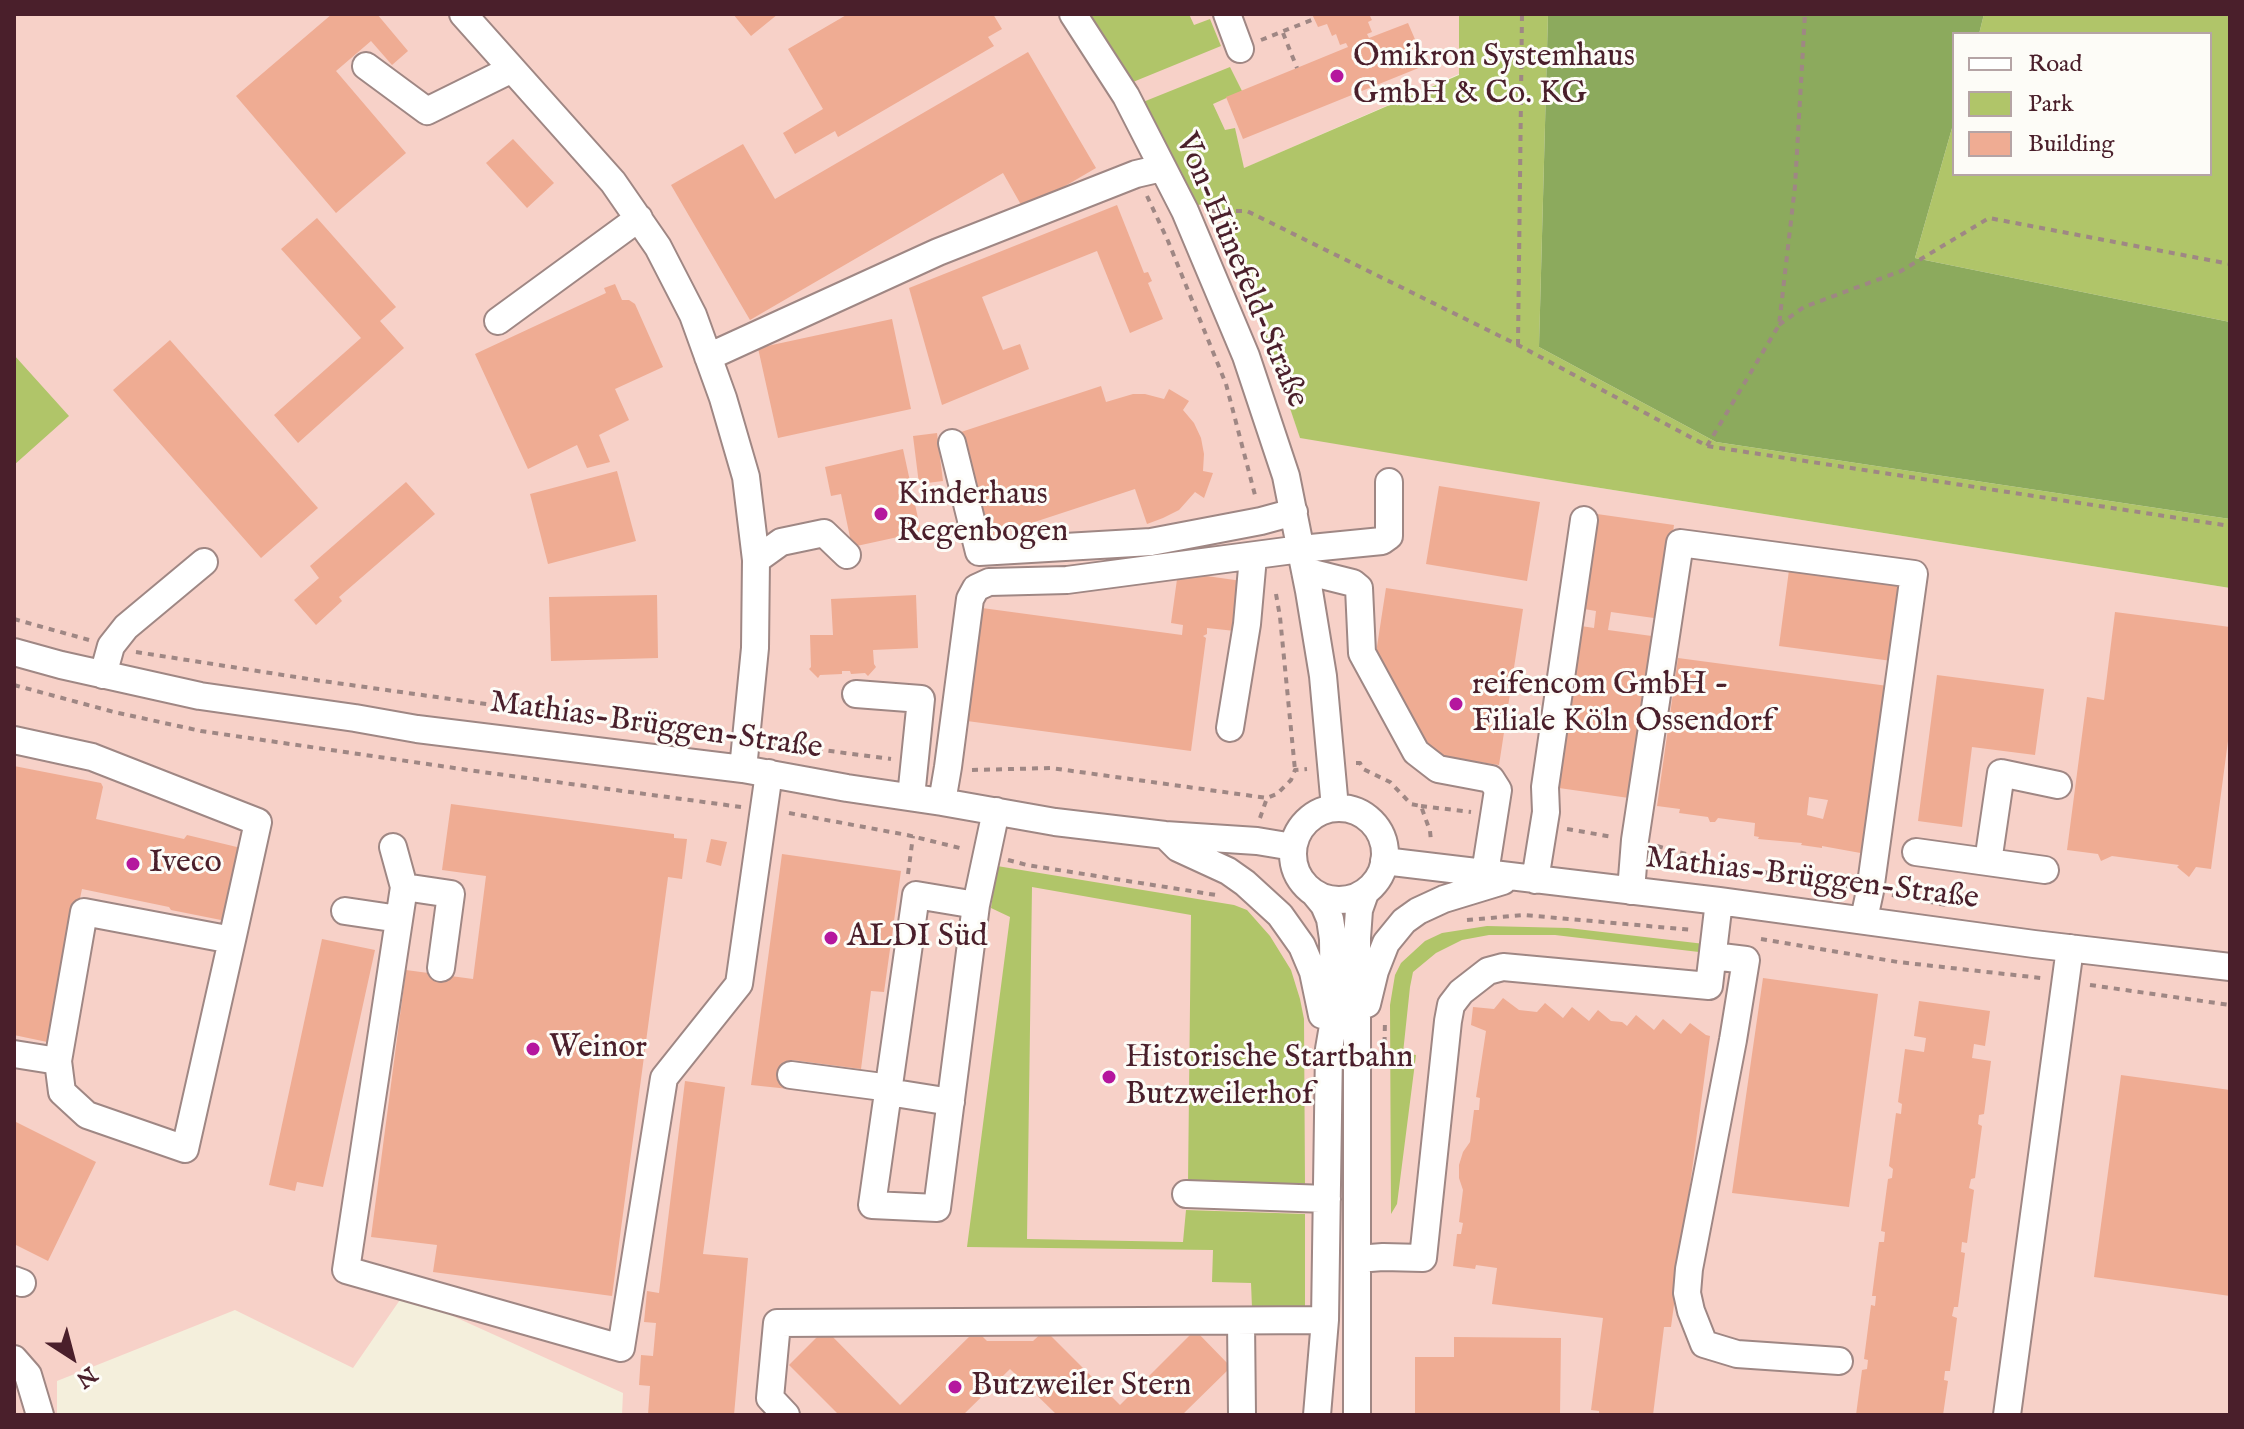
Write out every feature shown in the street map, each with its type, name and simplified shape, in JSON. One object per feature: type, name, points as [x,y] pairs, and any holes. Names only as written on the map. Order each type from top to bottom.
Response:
[{"type":"street","points":[[393,847],[404,887],[346,1270],[621,1348],[664,1078],[739,984],[764,809],[747,741],[755,648],[756,560],[746,477],[723,398],[693,315],[658,247],[613,182],[463,14]]},
{"type":"street","name":"Von-Hünefeld-Straße","points":[[1073,14],[1126,96],[1185,211],[1246,356],[1286,476],[1323,676],[1335,808]]},
{"type":"street","points":[[1227,14],[1240,49]]},
{"type":"street","points":[[366,66],[427,111],[512,69]]},
{"type":"street","points":[[708,357],[938,252],[1136,174],[1162,168]]},
{"type":"street","points":[[498,321],[639,218]]},
{"type":"street","points":[[952,443],[979,552],[1151,542],[1294,512]]},
{"type":"street","points":[[942,802],[970,599],[976,588],[989,582],[1067,580],[1260,556],[1303,560],[1382,541],[1389,536],[1389,482]]},
{"type":"street","points":[[1357,1080],[1364,1013],[1375,971],[1393,933],[1418,911],[1444,899],[1484,886],[1531,879],[1546,812],[1545,787],[1584,520]]},
{"type":"street","points":[[756,560],[781,542],[824,533],[847,555]]},
{"type":"street","points":[[1631,891],[1635,840],[1680,543],[1914,574],[1864,919]]},
{"type":"street","points":[[1230,728],[1260,556]]},
{"type":"street","points":[[1303,560],[1359,588],[1362,653],[1416,752],[1438,769],[1491,779],[1498,790],[1485,873]]},
{"type":"street","points":[[103,675],[111,646],[126,627],[204,562]]},
{"type":"street","name":"Mathias-Brüggen-Straße","points":[[14,652],[200,696],[417,729],[756,771],[1055,822],[1293,847]]},
{"type":"street","points":[[856,694],[921,699],[911,797]]},
{"type":"street","points":[[14,740],[92,757],[258,822],[232,940],[185,1149],[87,1115],[62,1092],[58,1061],[84,912],[232,940]]},
{"type":"street","points":[[1988,862],[2001,773],[2058,785]]},
{"type":"street","points":[[1315,894],[1333,901],[1350,899],[1365,893],[1382,872],[1385,848],[1381,835],[1374,823],[1364,815],[1335,808],[1322,811],[1310,817],[1297,833],[1293,847],[1292,865],[1301,882],[1324,905],[1333,939],[1334,1020],[1329,1049],[1325,1320],[1317,1415]]},
{"type":"street","points":[[976,905],[916,895],[881,1089],[872,1205],[937,1208],[976,905],[996,811]]},
{"type":"street","points":[[1165,835],[1178,848],[1214,864],[1245,883],[1270,904],[1291,929],[1313,972],[1329,1049]]},
{"type":"street","points":[[1916,852],[2045,870]]},
{"type":"street","name":"Mathias-Brüggen-Straße","points":[[1384,861],[2230,967]]},
{"type":"street","points":[[404,887],[451,894],[441,968]]},
{"type":"street","points":[[1357,1415],[1357,925],[1365,893]]},
{"type":"street","points":[[1357,1259],[1423,1258],[1448,1021],[1451,1005],[1461,992],[1488,971],[1503,967],[1709,986],[1719,901]]},
{"type":"street","points":[[345,911],[399,919]]},
{"type":"street","points":[[1714,944],[1746,960],[1689,1269],[1687,1293],[1691,1311],[1704,1344],[1737,1354],[1839,1361]]},
{"type":"street","points":[[2007,1415],[2070,948]]},
{"type":"street","points":[[14,1054],[58,1061]]},
{"type":"street","points":[[791,1075],[951,1102]]},
{"type":"street","points":[[1186,1194],[1327,1199]]},
{"type":"street","points":[[772,1409],[777,1323],[1325,1320]]},
{"type":"street","points":[[1241,1321],[1242,1415]]},
{"type":"street","points":[[14,1359],[28,1375],[40,1415]]},
{"type":"path","points":[[1518,345],[1522,14]]},
{"type":"path","points":[[1779,325],[1795,186],[1805,14]]},
{"type":"path","points":[[1240,49],[1314,19]]},
{"type":"path","points":[[1283,32],[1297,68]]},
{"type":"path","points":[[1136,174],[1168,241],[1226,384],[1261,521]]},
{"type":"path","points":[[1185,211],[1247,211],[1518,345],[1707,446],[2230,526]]},
{"type":"path","points":[[1707,446],[1779,325],[1804,307],[1901,271],[1989,218],[2230,264]]},
{"type":"path","points":[[1260,556],[1280,617],[1295,770]]},
{"type":"path","points":[[14,619],[140,654],[914,762]]},
{"type":"path","points":[[14,685],[201,731],[820,818],[913,836],[1027,865],[1221,896]]},
{"type":"path","points":[[948,767],[979,770],[1051,768],[1267,798]]},
{"type":"path","points":[[1421,806],[1494,816]]},
{"type":"path","points":[[1544,825],[1635,840],[1729,866],[1953,906]]},
{"type":"path","points":[[913,836],[907,881],[916,895]]},
{"type":"path","points":[[1459,922],[1524,915],[1714,944]]},
{"type":"path","points":[[1761,939],[1898,962],[2065,981],[2230,1005]]},
{"type":"path","points":[[1384,1069],[1385,1008]]},
{"type":"shaded area","points":[[14,14],[1459,14],[1459,74],[1213,182],[1300,437],[2230,588],[2230,1415],[622,1415],[623,1393],[404,1294],[353,1368],[235,1310],[57,1381],[57,1415],[14,1415]]},
{"type":"green space","points":[[1090,14],[1189,14],[1194,25],[1210,19],[1221,46],[1133,82]]},
{"type":"green space","points":[[1459,14],[1548,14],[1539,347],[1716,442],[2230,519],[2230,588],[1300,438],[1220,201],[1198,205],[1143,102],[1230,67],[1242,91],[1213,104],[1225,130],[1235,128],[1244,168],[1459,75]]},
{"type":"green space","points":[[1548,14],[1984,14],[1980,32],[1952,32],[1952,128],[1915,258],[2230,322],[2230,519],[1716,442],[1539,347]]},
{"type":"green space","points":[[1984,14],[2230,14],[2230,322],[1915,258],[1952,128],[1952,176],[2212,176],[2212,32],[1980,32]]},
{"type":"green space","points":[[14,355],[69,416],[14,465]]},
{"type":"green space","points":[[997,866],[1234,905],[1247,910],[1270,936],[1291,970],[1304,1019],[1305,1186],[1188,1183],[1191,915],[1032,887],[1027,1239],[1183,1242],[1186,1210],[1305,1214],[1305,1307],[1252,1308],[1251,1283],[1212,1282],[1213,1250],[967,1247],[1010,917],[991,908]]},
{"type":"green space","points":[[1487,926],[1568,928],[1713,945],[1699,952],[1555,935],[1489,935],[1462,940],[1436,953],[1413,972],[1403,1053],[1416,1055],[1397,1204],[1391,1214],[1390,1005],[1395,975],[1401,963],[1425,941],[1442,933]]},
{"type":"building","points":[[332,14],[377,14],[408,51],[392,65],[371,41],[336,71],[406,153],[336,213],[236,96]]},
{"type":"building","points":[[733,14],[778,14],[751,36]]},
{"type":"building","points":[[848,14],[993,14],[1002,29],[988,37],[994,46],[838,137],[835,131],[795,154],[783,133],[823,109],[788,49]]},
{"type":"building","name":"Omikron Systemhaus GmbH & Co. KG","points":[[1312,14],[1369,14],[1372,32],[1367,34],[1369,38],[1408,23],[1426,65],[1243,139],[1226,97],[1348,47],[1346,43],[1340,45],[1327,24],[1318,27]]},
{"type":"building","points":[[1028,52],[1096,168],[1024,210],[1003,173],[750,320],[671,185],[743,144],[775,199]]},
{"type":"building","points":[[513,139],[554,183],[527,208],[486,163]]},
{"type":"building","points":[[1117,205],[1144,273],[1148,272],[1152,281],[1148,283],[1163,319],[1130,333],[1097,251],[982,297],[1003,350],[1020,344],[1029,369],[942,405],[909,288]]},
{"type":"building","points":[[317,218],[396,307],[380,321],[404,348],[298,443],[274,415],[361,338],[281,249]]},
{"type":"building","points":[[615,284],[622,300],[635,304],[663,367],[615,389],[629,420],[599,435],[610,462],[587,468],[577,445],[528,469],[475,354],[606,293],[604,288]]},
{"type":"building","points":[[892,319],[911,409],[778,438],[758,348]]},
{"type":"building","points":[[170,340],[318,508],[261,558],[113,390]]},
{"type":"building","points":[[1101,386],[1106,402],[1133,394],[1164,399],[1169,389],[1189,401],[1183,410],[1201,438],[1203,471],[1213,473],[1204,498],[1195,492],[1179,510],[1147,524],[1135,489],[992,536],[958,433]]},
{"type":"building","points":[[937,433],[943,481],[919,484],[913,436]]},
{"type":"building","name":"Kinderhaus Regenbogen","points":[[903,449],[921,532],[852,547],[841,494],[831,496],[825,467]]},
{"type":"building","points":[[617,471],[636,541],[548,564],[530,494]]},
{"type":"building","points":[[406,482],[435,514],[339,597],[342,601],[316,625],[294,600],[319,578],[310,566]]},
{"type":"building","points":[[1439,486],[1540,502],[1527,581],[1426,564]]},
{"type":"building","points":[[1597,514],[1674,525],[1661,619],[1611,612],[1608,630],[1659,637],[1636,799],[1559,788],[1581,626],[1594,628],[1596,611],[1584,609]]},
{"type":"building","points":[[1789,570],[1902,585],[1892,661],[1779,646]]},
{"type":"building","points":[[1178,572],[1242,581],[1235,631],[1207,628],[1207,634],[1203,636],[1206,638],[1191,751],[967,721],[982,608],[1182,635],[1183,625],[1171,623]]},
{"type":"building","name":"reifencom GmbH - Filiale Köln Ossendorf","points":[[1386,588],[1523,609],[1499,765],[1431,755],[1376,653]]},
{"type":"building","points":[[657,595],[658,658],[551,661],[549,597]]},
{"type":"building","points":[[916,595],[918,648],[873,650],[876,667],[868,676],[842,671],[842,674],[820,675],[818,678],[809,669],[810,635],[833,635],[831,599]]},
{"type":"building","points":[[2115,612],[2230,627],[2230,726],[2211,869],[2196,867],[2189,877],[2177,867],[2179,865],[2112,856],[2101,861],[2098,854],[2067,850],[2087,697],[2104,700]]},
{"type":"building","points":[[1678,658],[1888,686],[1866,854],[1758,839],[1754,836],[1755,823],[1718,818],[1710,822],[1708,817],[1657,806]],"holes":[[[1809,797],[1828,800],[1823,819],[1807,815]]]},
{"type":"building","points":[[1937,675],[2044,689],[2035,755],[1972,747],[1962,827],[1918,821]]},
{"type":"building","points":[[14,766],[101,783],[103,787],[96,819],[241,848],[226,921],[82,889],[47,1042],[14,1035]]},
{"type":"building","points":[[451,804],[674,834],[674,838],[687,839],[682,879],[668,877],[612,1296],[433,1272],[437,1245],[371,1237],[406,970],[473,979],[486,876],[442,870]]},
{"type":"building","points":[[711,839],[727,842],[721,866],[706,862]]},
{"type":"building","name":"ALDI Süd","points":[[782,854],[901,871],[884,992],[871,991],[861,1069],[792,1060],[789,1089],[751,1085]]},
{"type":"building","points":[[322,939],[375,950],[323,1187],[297,1182],[295,1191],[269,1185]]},
{"type":"building","points":[[1763,978],[1878,994],[1849,1207],[1732,1193]]},
{"type":"building","points":[[1503,998],[1519,1010],[1537,1012],[1545,1003],[1563,1018],[1572,1007],[1589,1021],[1598,1010],[1611,1021],[1627,1026],[1636,1015],[1654,1030],[1663,1019],[1681,1034],[1690,1023],[1710,1036],[1671,1327],[1664,1327],[1653,1415],[1599,1415],[1599,1411],[1591,1410],[1603,1318],[1492,1304],[1497,1268],[1453,1266],[1457,1234],[1461,1234],[1463,1223],[1459,1222],[1463,1190],[1459,1165],[1470,1142],[1474,1110],[1479,1110],[1480,1098],[1476,1097],[1486,1031],[1471,1025],[1473,1007],[1494,1009]]},
{"type":"building","points":[[1919,1001],[1990,1011],[1985,1046],[1974,1044],[1972,1058],[1991,1061],[1984,1114],[1979,1115],[1978,1124],[1982,1126],[1975,1178],[1971,1179],[1969,1188],[1974,1190],[1967,1243],[1962,1242],[1961,1252],[1965,1253],[1958,1307],[1954,1307],[1952,1316],[1957,1318],[1950,1371],[1945,1371],[1944,1380],[1948,1381],[1943,1415],[1856,1415],[1862,1370],[1867,1369],[1868,1360],[1864,1359],[1871,1305],[1875,1306],[1876,1296],[1872,1296],[1879,1242],[1884,1242],[1885,1232],[1881,1231],[1888,1179],[1892,1178],[1893,1169],[1889,1166],[1896,1113],[1901,1114],[1902,1104],[1898,1102],[1905,1049],[1924,1052],[1926,1038],[1914,1036]]},
{"type":"building","points":[[2121,1075],[2230,1090],[2230,1296],[2094,1277]]},
{"type":"building","points":[[685,1081],[725,1087],[703,1254],[748,1258],[734,1415],[648,1415],[650,1386],[639,1385],[641,1355],[653,1356],[656,1323],[644,1322],[647,1291],[659,1293]]},
{"type":"building","points":[[14,1121],[96,1162],[48,1261],[14,1244]]},
{"type":"building","points":[[825,1329],[900,1405],[976,1330],[987,1341],[1033,1341],[1045,1330],[1120,1405],[1195,1330],[1231,1367],[1182,1415],[1057,1415],[1010,1369],[963,1415],[839,1415],[789,1365]]},
{"type":"building","points":[[1454,1337],[1561,1338],[1560,1415],[1415,1415],[1415,1357],[1454,1357]]},
{"type":"place","name":"Omikron Systemhaus GmbH & Co. KG","points":[[1337,76]]},
{"type":"place","name":"Kinderhaus Regenbogen","points":[[881,514]]},
{"type":"place","name":"reifencom GmbH - Filiale Köln Ossendorf","points":[[1456,704]]},
{"type":"place","name":"Iveco","points":[[133,864]]},
{"type":"place","name":"ALDI Süd","points":[[831,938]]},
{"type":"place","name":"Weinor","points":[[533,1049]]},
{"type":"place","name":"Historische Startbahn Butzweilerhof","points":[[1109,1077]]},
{"type":"place","name":"Butzweiler Stern","points":[[955,1387]]}]
